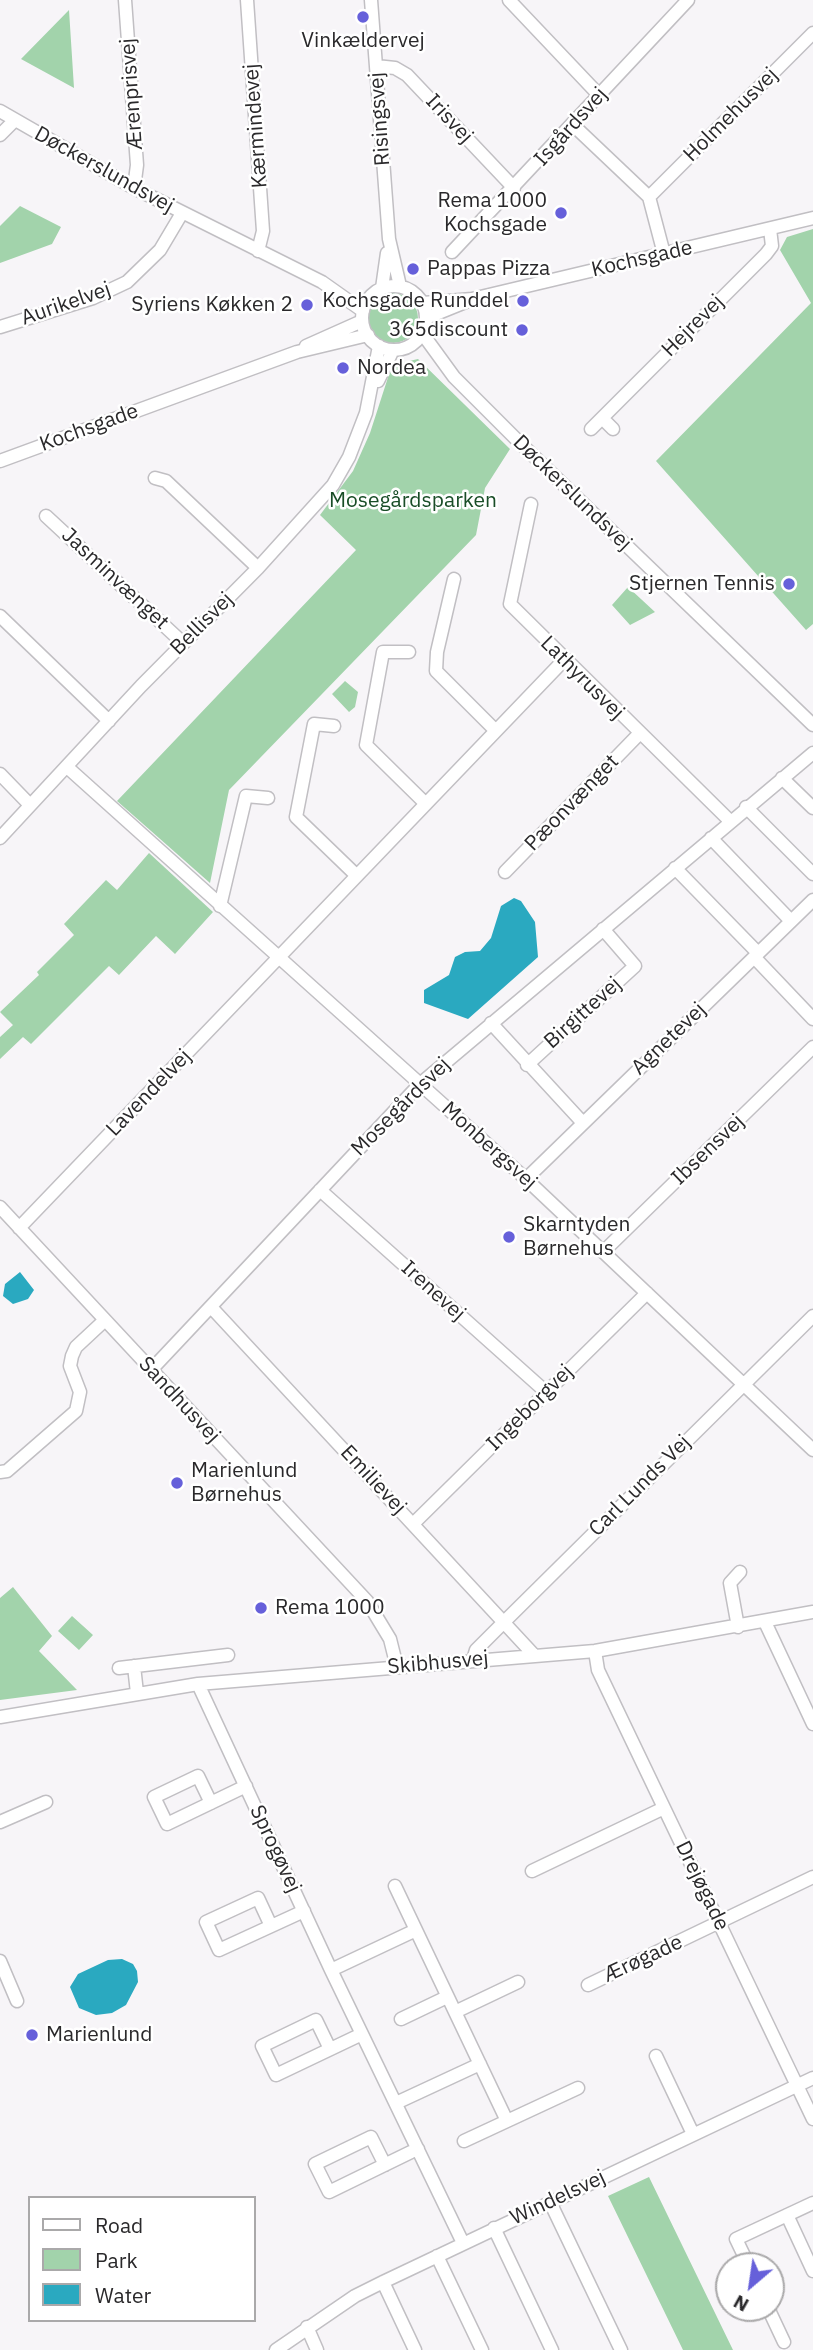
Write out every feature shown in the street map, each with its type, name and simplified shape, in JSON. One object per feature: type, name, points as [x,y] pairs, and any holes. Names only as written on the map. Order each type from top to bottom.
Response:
[{"type":"street","name":"Ærenprisvej","points":[[125,0],[137,165],[134,188]]},
{"type":"street","name":"Kærmindevej","points":[[247,0],[263,231],[258,251]]},
{"type":"street","name":"Risingsvej","points":[[371,0],[389,239],[400,286]]},
{"type":"street","points":[[509,0],[599,95]]},
{"type":"street","name":"Isgårdsvej","points":[[452,253],[688,0]]},
{"type":"street","name":"Holmehusvej","points":[[649,197],[812,36]]},
{"type":"street","name":"Irisvej","points":[[376,66],[395,68],[407,75],[514,188]]},
{"type":"street","name":"Døckerslundsvej","points":[[0,111],[182,213],[322,282],[369,298]]},
{"type":"street","points":[[0,135],[15,120]]},
{"type":"street","points":[[572,124],[649,197],[664,254]]},
{"type":"street","name":"Aurikelvej","points":[[0,327],[93,298],[127,282],[160,250],[182,213]]},
{"type":"street","name":"Kochsgade","points":[[423,303],[472,299],[813,218]]},
{"type":"street","name":"Hejrevej","points":[[591,429],[766,254],[772,246],[770,229]]},
{"type":"street","name":"Risingsvej","points":[[382,288],[389,239]]},
{"type":"street","name":"Døckerslundsvej","points":[[322,282],[362,316]]},
{"type":"street","points":[[400,286],[413,292],[423,303],[426,318],[422,333],[410,345],[393,350],[379,346],[368,335],[362,316],[369,298],[382,288],[400,286]]},
{"type":"street","name":"Kochsgade","points":[[426,318],[472,299]]},
{"type":"street","name":"Kochsgade","points":[[297,352],[362,316]]},
{"type":"street","name":"Døckerslundsvej","points":[[422,333],[454,377]]},
{"type":"street","name":"Kochsgade","points":[[0,461],[297,352],[368,335]]},
{"type":"street","name":"Døckerslundsvej","points":[[410,345],[454,377],[813,725]]},
{"type":"street","name":"Bellisvej","points":[[373,391],[379,346]]},
{"type":"street","name":"Bellisvej","points":[[0,838],[183,643],[258,568],[333,485],[349,457],[373,391],[393,350]]},
{"type":"street","points":[[602,418],[613,429]]},
{"type":"street","points":[[155,478],[166,481],[258,568]]},
{"type":"street","name":"Lathyrusvej","points":[[531,504],[510,604],[730,821]]},
{"type":"street","name":"Jasminvænget","points":[[46,516],[183,643]]},
{"type":"street","points":[[454,579],[436,670],[496,731]]},
{"type":"street","points":[[0,616],[110,720]]},
{"type":"street","points":[[410,652],[383,652],[366,744],[426,804]]},
{"type":"street","name":"Lavendelvej","points":[[19,1228],[564,660]]},
{"type":"street","points":[[334,726],[314,724],[296,817],[356,875]]},
{"type":"street","name":"Pæonvænget","points":[[505,872],[639,734]]},
{"type":"street","name":"Mosegårdsvej","points":[[151,1370],[420,1084],[813,753]]},
{"type":"street","name":"Monbergsvej","points":[[67,767],[526,1179],[813,1450]]},
{"type":"street","points":[[0,774],[30,805]]},
{"type":"street","points":[[782,778],[813,808]]},
{"type":"street","points":[[220,906],[246,796],[268,798]]},
{"type":"street","points":[[746,807],[813,874]]},
{"type":"street","points":[[711,838],[791,921]]},
{"type":"street","points":[[675,868],[813,1019]]},
{"type":"street","name":"Agnetevej","points":[[526,1179],[813,900]]},
{"type":"street","name":"Birgittevej","points":[[527,1065],[635,966],[603,929]]},
{"type":"street","name":"Birgittevej","points":[[491,1023],[583,1124]]},
{"type":"street","name":"Ibsensvej","points":[[603,1252],[813,1047]]},
{"type":"street","name":"Irenevej","points":[[320,1190],[546,1392]]},
{"type":"street","name":"Sandhusvej","points":[[0,1207],[367,1601],[390,1639],[397,1667]]},
{"type":"street","name":"Ingeborgvej","points":[[414,1523],[646,1293]]},
{"type":"street","name":"Emilievej","points":[[211,1307],[534,1655]]},
{"type":"street","name":"Carl Lunds Vej","points":[[473,1660],[476,1650],[813,1317]]},
{"type":"street","points":[[0,1472],[7,1471],[76,1411],[80,1392],[70,1366],[72,1356],[76,1347],[105,1320]]},
{"type":"street","points":[[738,1627],[730,1583],[740,1572]]},
{"type":"street","name":"Skibhusvej","points":[[0,1717],[198,1684],[595,1651],[813,1612]]},
{"type":"street","points":[[765,1622],[813,1724]]},
{"type":"street","name":"Drejøgade","points":[[595,1651],[598,1671],[813,2119]]},
{"type":"street","points":[[119,1668],[228,1655]]},
{"type":"street","points":[[134,1667],[137,1693]]},
{"type":"street","name":"Sprogøvej","points":[[198,1684],[331,1970],[463,2243]]},
{"type":"street","name":"Sprogøvej","points":[[211,1803],[198,1776],[154,1797],[167,1824],[211,1803],[246,1786]]},
{"type":"street","points":[[0,1822],[46,1802]]},
{"type":"street","points":[[532,1871],[664,1808]]},
{"type":"street","name":"Ærøgade","points":[[587,1985],[813,1877]]},
{"type":"street","points":[[395,1886],[506,2121]]},
{"type":"street","name":"Sprogøvej","points":[[271,1926],[258,1898],[206,1922],[219,1950],[304,1911]]},
{"type":"street","points":[[331,1970],[416,1930]]},
{"type":"street","points":[[0,1961],[17,2001]]},
{"type":"street","points":[[455,2012],[518,1982]]},
{"type":"street","points":[[401,2019],[447,1997]]},
{"type":"street","points":[[330,2049],[316,2020],[262,2046],[276,2075],[362,2034]]},
{"type":"street","points":[[656,2056],[693,2134]]},
{"type":"street","points":[[396,2103],[480,2064]]},
{"type":"street","name":"Windelsvej","points":[[276,2350],[307,2327],[383,2282],[813,2078]]},
{"type":"street","points":[[464,2141],[578,2088]]},
{"type":"street","points":[[384,2165],[371,2137],[315,2164],[329,2192],[418,2149]]},
{"type":"street","points":[[550,2202],[621,2350]]},
{"type":"street","points":[[742,2252],[736,2239],[813,2203]]},
{"type":"street","points":[[787,2215],[813,2271]]},
{"type":"street","points":[[494,2228],[552,2350]]},
{"type":"street","points":[[437,2256],[482,2350]]},
{"type":"street","points":[[383,2282],[415,2350]]},
{"type":"street","points":[[775,2322],[784,2342]]},
{"type":"street","points":[[307,2327],[317,2350]]},
{"type":"green space","points":[[69,10],[74,88],[21,59]]},
{"type":"green space","points":[[20,206],[61,227],[52,244],[0,263],[0,226]]},
{"type":"green space","points":[[813,229],[813,624],[806,630],[656,461],[811,303],[780,250],[787,237]]},
{"type":"green space","points":[[393,293],[411,300],[418,318],[411,336],[393,343],[375,336],[368,318],[375,300]]},
{"type":"green space","name":"Mosegårdsparken","points":[[418,359],[510,449],[485,488],[476,535],[229,790],[210,883],[117,801],[356,550],[320,515],[353,471],[370,433],[392,365]]},
{"type":"green space","points":[[628,587],[655,612],[630,625],[612,605]]},
{"type":"green space","points":[[345,681],[358,692],[355,707],[349,712],[332,694]]},
{"type":"green space","points":[[149,853],[213,912],[175,954],[156,936],[119,975],[109,966],[31,1044],[23,1037],[0,1059],[0,1037],[13,1025],[0,1012],[39,975],[37,972],[74,935],[64,924],[106,880],[117,890]]},
{"type":"green space","points":[[13,1587],[52,1636],[39,1651],[77,1690],[0,1700],[0,1598]]},
{"type":"green space","points":[[72,1616],[93,1635],[79,1650],[58,1631]]},
{"type":"green space","points":[[649,2177],[715,2313],[715,2322],[719,2322],[733,2350],[683,2350],[608,2196]]},
{"type":"water","points":[[514,898],[521,901],[535,922],[538,957],[468,1019],[424,1003],[424,990],[449,975],[455,957],[465,952],[480,951],[491,938],[501,906]]},
{"type":"water","points":[[20,1272],[34,1290],[28,1299],[13,1304],[3,1296],[5,1284]]},
{"type":"water","points":[[122,1959],[133,1964],[138,1982],[126,2005],[112,2013],[96,2015],[79,2008],[70,1987],[78,1974],[108,1960]]},
{"type":"place","name":"Vinkældervej","points":[[363,17]]},
{"type":"place","name":"Rema 1000 Kochsgade","points":[[561,213]]},
{"type":"place","name":"Pappas Pizza","points":[[413,269]]},
{"type":"place","name":"Kochsgade Runddel","points":[[523,301]]},
{"type":"place","name":"Syriens Køkken 2","points":[[307,305]]},
{"type":"place","name":"365discount","points":[[522,330]]},
{"type":"place","name":"Nordea","points":[[343,368]]},
{"type":"place","name":"Stjernen Tennis","points":[[789,584]]},
{"type":"place","name":"Skarntyden Børnehus","points":[[509,1237]]},
{"type":"place","name":"Marienlund Børnehus","points":[[177,1483]]},
{"type":"place","name":"Rema 1000","points":[[261,1608]]},
{"type":"place","name":"Marienlund","points":[[32,2035]]}]
